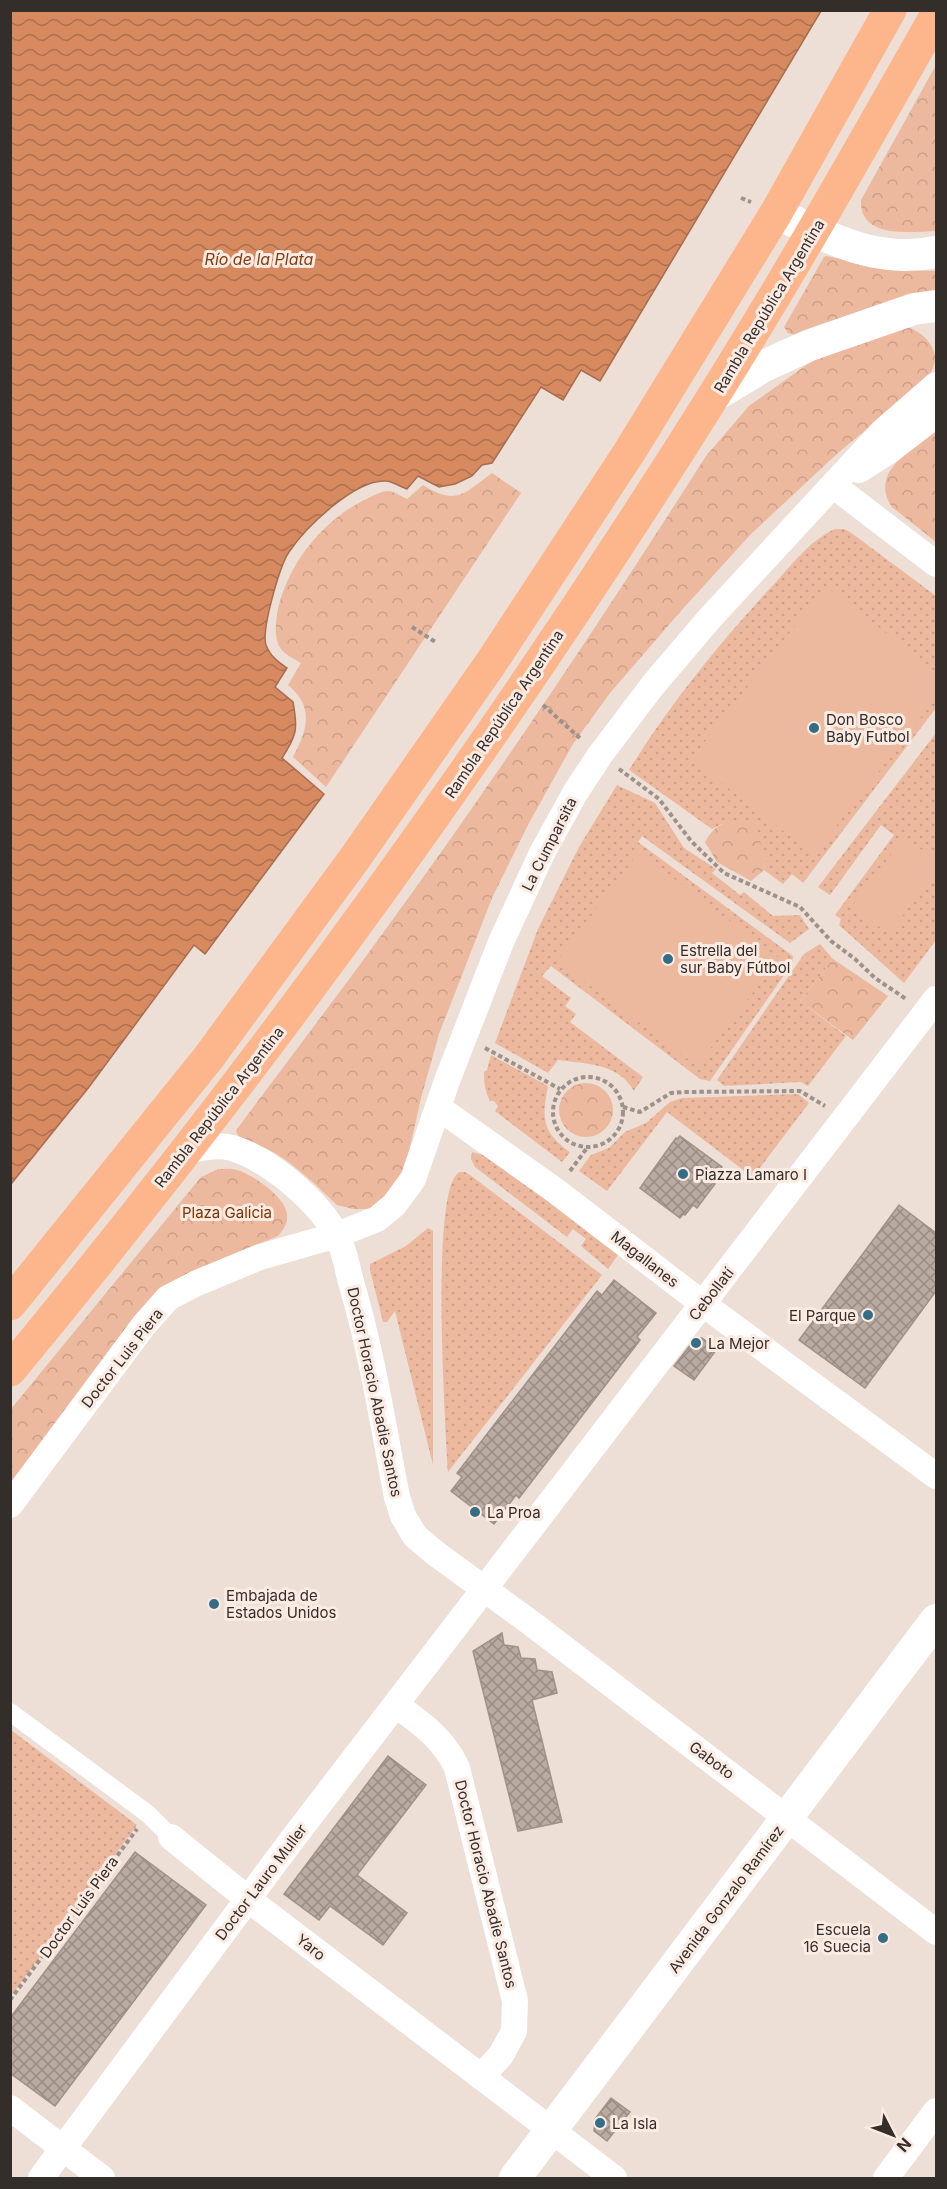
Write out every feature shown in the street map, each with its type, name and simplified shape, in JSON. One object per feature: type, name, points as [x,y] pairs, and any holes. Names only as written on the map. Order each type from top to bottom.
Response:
[{"type":"main road","points":[[10,1304],[209,1057],[355,858],[491,663],[630,451],[776,213],[890,10]]},
{"type":"main road","name":"Rambla República Argentina","points":[[10,1370],[240,1083],[374,900],[523,689],[714,396],[814,231],[936,15]]},
{"type":"street","points":[[776,213],[840,243],[867,252],[894,254],[936,252]]},
{"type":"street","points":[[714,396],[764,366],[810,345],[925,308],[926,319],[936,333]]},
{"type":"street","name":"La Cumparsita","points":[[337,1235],[377,1219],[394,1205],[412,1179],[501,942],[542,853],[575,793],[600,755],[653,685],[710,618],[882,432],[936,385]]},
{"type":"street","name":"La Cumparsita","points":[[834,486],[889,452],[936,415]]},
{"type":"street","points":[[834,486],[936,564]]},
{"type":"street","name":"Cebollatí","points":[[486,1589],[846,1119],[933,1011]]},
{"type":"street","name":"Magallanes","points":[[439,1108],[556,1191],[703,1304],[936,1476]]},
{"type":"street","name":"Doctor Horacio Abadie Santos","points":[[186,1151],[209,1147],[231,1148],[265,1164],[286,1178],[303,1194],[337,1235],[361,1316],[397,1497],[404,1516],[415,1536],[486,1589]]},
{"type":"street","name":"Doctor Luis Piera","points":[[10,1505],[144,1325],[168,1298],[197,1283],[260,1257],[337,1235]]},
{"type":"street","name":"Doctor Lauro Muller","points":[[41,2178],[248,1899],[486,1589]]},
{"type":"street","name":"Gaboto","points":[[486,1589],[936,1932]]},
{"type":"street","name":"Avenida Gonzalo Ramírez","points":[[514,2178],[936,1620]]},
{"type":"street","name":"Doctor Horacio Abadie Santos","points":[[396,1705],[439,1739],[457,1768],[515,2001],[514,2031],[501,2055],[481,2077]]},
{"type":"street","name":"Yaro","points":[[10,1712],[148,1814],[171,1837],[248,1899],[614,2178]]},
{"type":"street","points":[[10,2108],[102,2178]]},
{"type":"street","points":[[886,2178],[936,2111]]},
{"type":"path","points":[[412,627],[437,643]]},
{"type":"path","points":[[523,689],[600,755],[660,799],[692,841],[724,873],[800,907],[831,941],[875,978],[933,1011]]},
{"type":"path","points":[[463,1039],[493,1051],[560,1089]]},
{"type":"path","points":[[592,1076],[604,1080],[613,1087],[620,1096],[623,1107],[620,1125],[610,1140],[599,1146],[587,1148],[576,1146],[558,1132],[552,1110],[560,1089],[580,1077],[592,1076]]},
{"type":"path","points":[[623,1107],[640,1112],[671,1093],[800,1091],[846,1119]]},
{"type":"path","name":"Doctor Luis Piera","points":[[10,2000],[148,1814]]},
{"type":"green space","points":[[936,65],[936,231],[900,232],[877,227],[868,221],[863,213],[861,200]]},
{"type":"green space","points":[[826,256],[898,270],[936,271],[936,294],[795,335],[788,333],[784,327]]},
{"type":"green space","points":[[906,327],[924,337],[934,351],[935,362],[928,379],[839,452],[751,534],[610,693],[573,744],[529,823],[492,898],[439,1034],[421,1098],[406,1165],[394,1192],[370,1209],[353,1209],[337,1205],[282,1158],[242,1139],[236,1132],[237,1129],[383,933],[508,757],[706,456],[749,406],[816,358]]},
{"type":"green space","points":[[936,431],[936,542],[892,507],[886,494],[886,483],[889,472],[896,463]]},
{"type":"green space","points":[[492,473],[521,493],[326,787],[293,757],[302,737],[306,718],[302,701],[288,685],[301,663],[288,656],[277,642],[277,614],[288,579],[308,547],[320,533],[348,509],[364,500],[387,491],[407,499],[423,485],[444,495],[459,495],[467,492]]},
{"type":"green space","points":[[835,529],[850,532],[936,596],[936,708],[803,883],[792,874],[783,884],[764,870],[766,858],[722,824],[712,829],[629,770],[680,695],[737,626],[804,552]]},
{"type":"green space","name":"Don Bosco Baby Futbol","points":[[826,586],[936,672],[936,698],[814,855],[691,759]]},
{"type":"green space","points":[[936,733],[936,940],[904,983],[839,925],[841,919],[835,915],[894,835],[881,825],[830,895],[818,887]]},
{"type":"green space","points":[[617,785],[655,803],[684,848],[716,869],[712,873],[740,895],[744,892],[773,916],[800,915],[809,929],[790,943],[642,836],[638,842],[793,956],[792,964],[710,1081],[700,1079],[551,966],[542,976],[571,998],[565,1006],[576,1014],[570,1022],[643,1077],[634,1091],[627,1082],[611,1070],[591,1064],[558,1060],[548,1073],[495,1043],[538,929],[579,847]]},
{"type":"green space","points":[[753,821],[766,858],[764,870],[751,881],[717,862],[705,842],[720,826],[731,822]]},
{"type":"green space","points":[[904,837],[936,860],[936,871],[889,934],[852,906]]},
{"type":"green space","name":"Estrella del sur Baby Fútbol","points":[[639,852],[779,958],[697,1066],[557,961]]},
{"type":"green space","points":[[820,944],[833,959],[800,1001],[846,1036],[808,1086],[801,1082],[724,1086],[717,1080],[804,954]]},
{"type":"green space","points":[[833,959],[888,996],[853,1040],[800,1001]]},
{"type":"green space","points":[[491,1055],[548,1086],[545,1107],[546,1123],[553,1137],[570,1152],[562,1162],[495,1111],[498,1106],[494,1101],[490,1101],[484,1079],[484,1072],[487,1070]]},
{"type":"green space","points":[[581,1083],[591,1083],[601,1087],[609,1095],[613,1110],[609,1125],[601,1133],[591,1137],[581,1137],[571,1133],[563,1125],[559,1115],[559,1105],[563,1095],[571,1087]]},
{"type":"green space","points":[[798,1094],[809,1103],[756,1173],[755,1179],[667,1112],[607,1191],[579,1171],[591,1155],[609,1148],[625,1132],[646,1123],[670,1102],[682,1098]]},
{"type":"green space","points":[[472,1152],[492,1159],[618,1255],[608,1269],[581,1246],[586,1239],[573,1229],[567,1237],[475,1167],[471,1159]]},
{"type":"green space","name":"Plaza Galicia","points":[[218,1169],[243,1172],[275,1194],[285,1208],[287,1218],[283,1229],[278,1236],[197,1270],[11,1487],[11,1409],[201,1177]]},
{"type":"green space","points":[[460,1172],[470,1175],[602,1275],[448,1472],[443,1363],[442,1262],[445,1218],[451,1187]]},
{"type":"green space","points":[[428,1228],[433,1231],[433,1465],[395,1311],[387,1322],[383,1322],[370,1270],[370,1264],[406,1246]]},
{"type":"green space","points":[[11,1730],[137,1825],[11,1996]]},
{"type":"water","name":"Río de la Plata","points":[[11,10],[821,11],[600,381],[581,370],[563,400],[541,387],[492,463],[482,465],[472,476],[455,484],[439,487],[418,476],[407,489],[386,481],[374,482],[360,488],[346,496],[319,518],[289,552],[272,598],[265,637],[270,652],[287,668],[275,687],[293,702],[295,711],[295,732],[282,758],[324,794],[205,954],[194,945],[89,1087],[11,1184]]},
{"type":"building","name":"Piazza Lamaro I","points":[[680,1136],[722,1167],[711,1181],[715,1184],[697,1208],[693,1205],[680,1218],[640,1188],[676,1138]]},
{"type":"building","name":"El Parque","points":[[899,1205],[936,1233],[936,1291],[865,1388],[799,1340]]},
{"type":"building","points":[[614,1280],[656,1313],[637,1337],[640,1340],[519,1498],[516,1495],[494,1524],[451,1491],[462,1477],[457,1473],[597,1291],[602,1295]]},
{"type":"building","points":[[702,1338],[717,1349],[694,1380],[674,1366],[695,1339]]},
{"type":"building","points":[[502,1633],[504,1645],[518,1647],[521,1658],[535,1659],[537,1670],[552,1672],[557,1693],[532,1700],[562,1822],[518,1831],[473,1651]]},
{"type":"building","points":[[388,1756],[426,1785],[357,1875],[407,1913],[383,1945],[330,1906],[319,1920],[284,1894]]},
{"type":"building","points":[[135,1852],[206,1905],[55,2106],[10,2073],[10,2018]]},
{"type":"building","points":[[611,2098],[630,2112],[607,2141],[594,2131],[595,2119]]},
{"type":"place","name":"Don Bosco Baby Futbol","points":[[814,728]]},
{"type":"place","name":"Estrella del sur Baby Fútbol","points":[[668,959]]},
{"type":"place","name":"Piazza Lamaro I","points":[[683,1174]]},
{"type":"place","name":"El Parque","points":[[868,1315]]},
{"type":"place","name":"La Mejor","points":[[696,1343]]},
{"type":"place","name":"La Proa","points":[[475,1512]]},
{"type":"place","name":"Embajada de Estados Unidos","points":[[214,1604]]},
{"type":"place","name":"Escuela 16 Suecia","points":[[883,1938]]},
{"type":"place","name":"La Isla","points":[[600,2123]]}]
